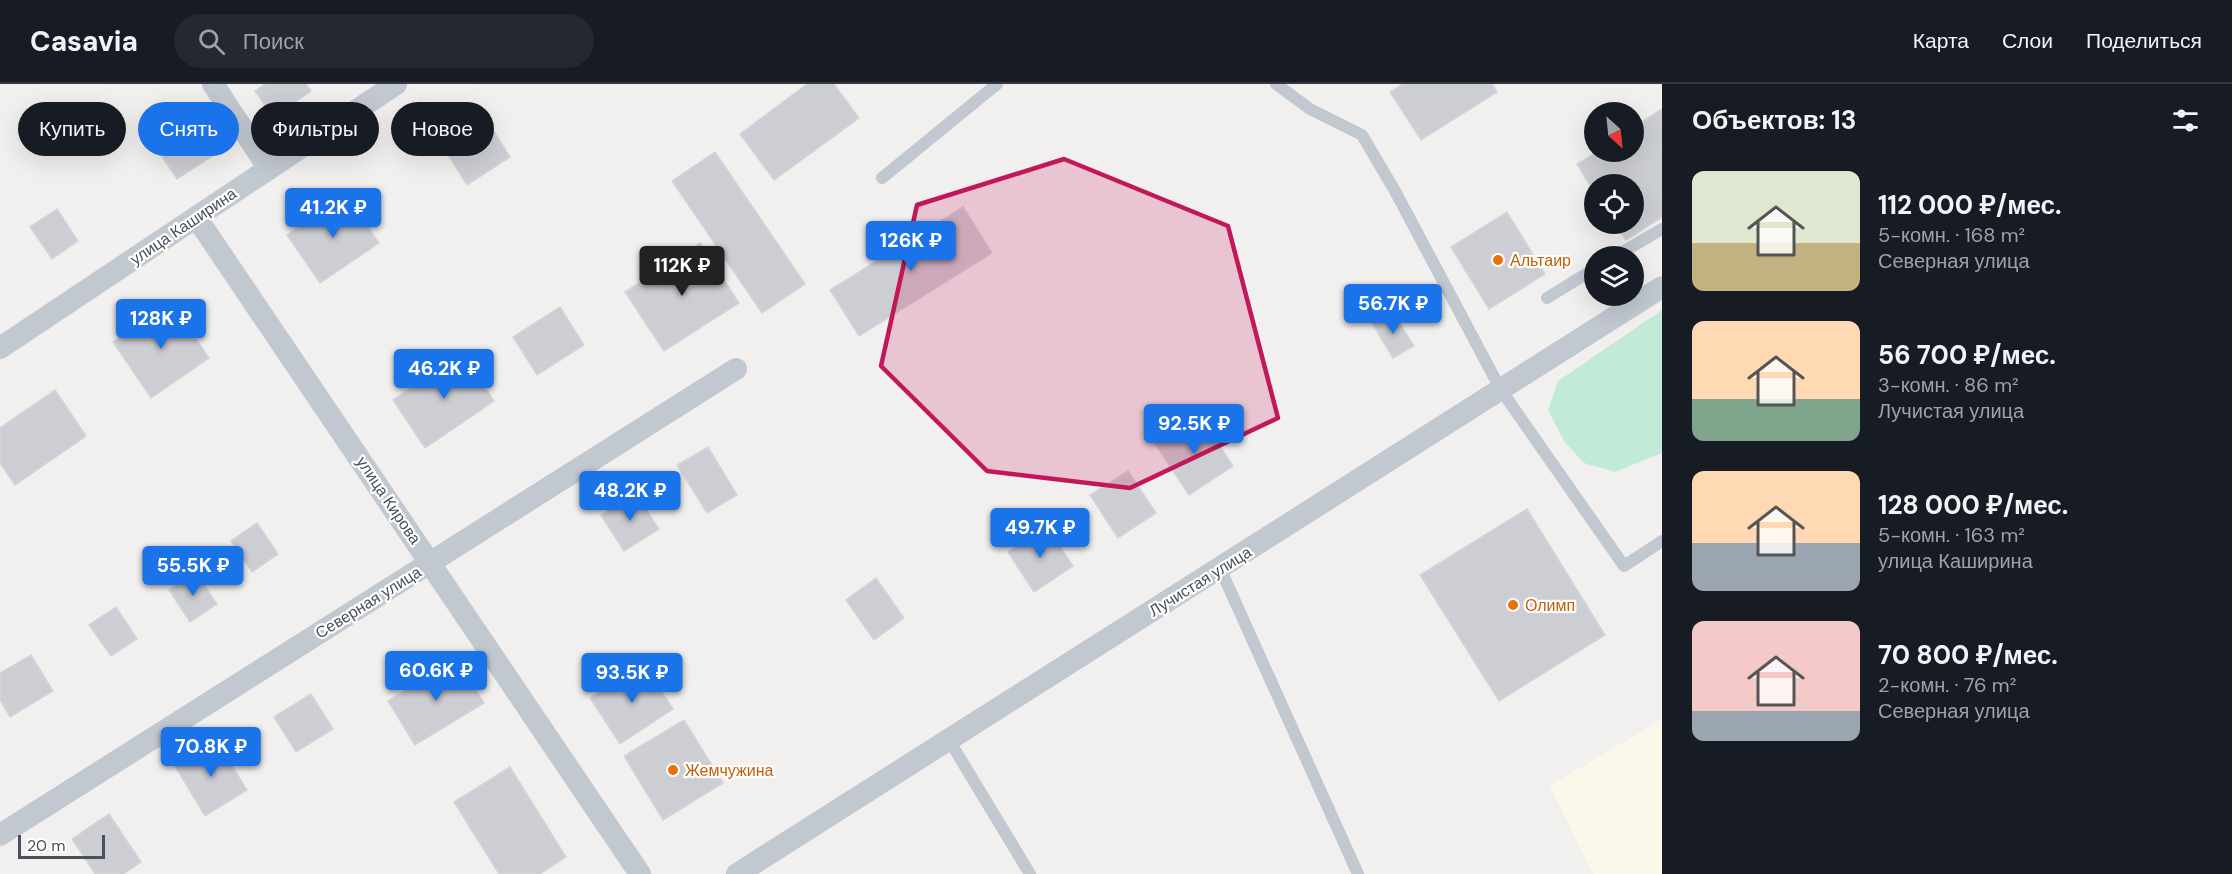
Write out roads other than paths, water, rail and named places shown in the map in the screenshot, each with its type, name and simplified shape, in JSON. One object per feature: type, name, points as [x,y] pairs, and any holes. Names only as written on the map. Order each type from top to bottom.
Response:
[{"type":"street","points":[[213,84],[269,168]]},
{"type":"street","name":"улица Каширина","points":[[0,348],[396,84]]},
{"type":"street","name":"улица Кирова","points":[[196,217],[640,874]]},
{"type":"street","name":"Лучистая улица","points":[[737,874],[1662,287]]},
{"type":"street","name":"Северная улица","points":[[0,835],[736,369]]},
{"type":"lane","points":[[882,178],[997,84]]},
{"type":"lane","points":[[1276,84],[1310,110],[1362,135],[1395,191],[1501,390],[1624,566],[1662,541]]},
{"type":"lane","points":[[1633,246],[1662,229]]},
{"type":"lane","points":[[1547,298],[1584,275]]},
{"type":"lane","points":[[1220,568],[1358,874]]},
{"type":"lane","points":[[949,740],[1030,874]]},
{"type":"place","name":"Альтаир","points":[[1498,260]]},
{"type":"place","name":"Олимп","points":[[1513,605]]},
{"type":"place","name":"Жемчужина","points":[[673,770]]}]
